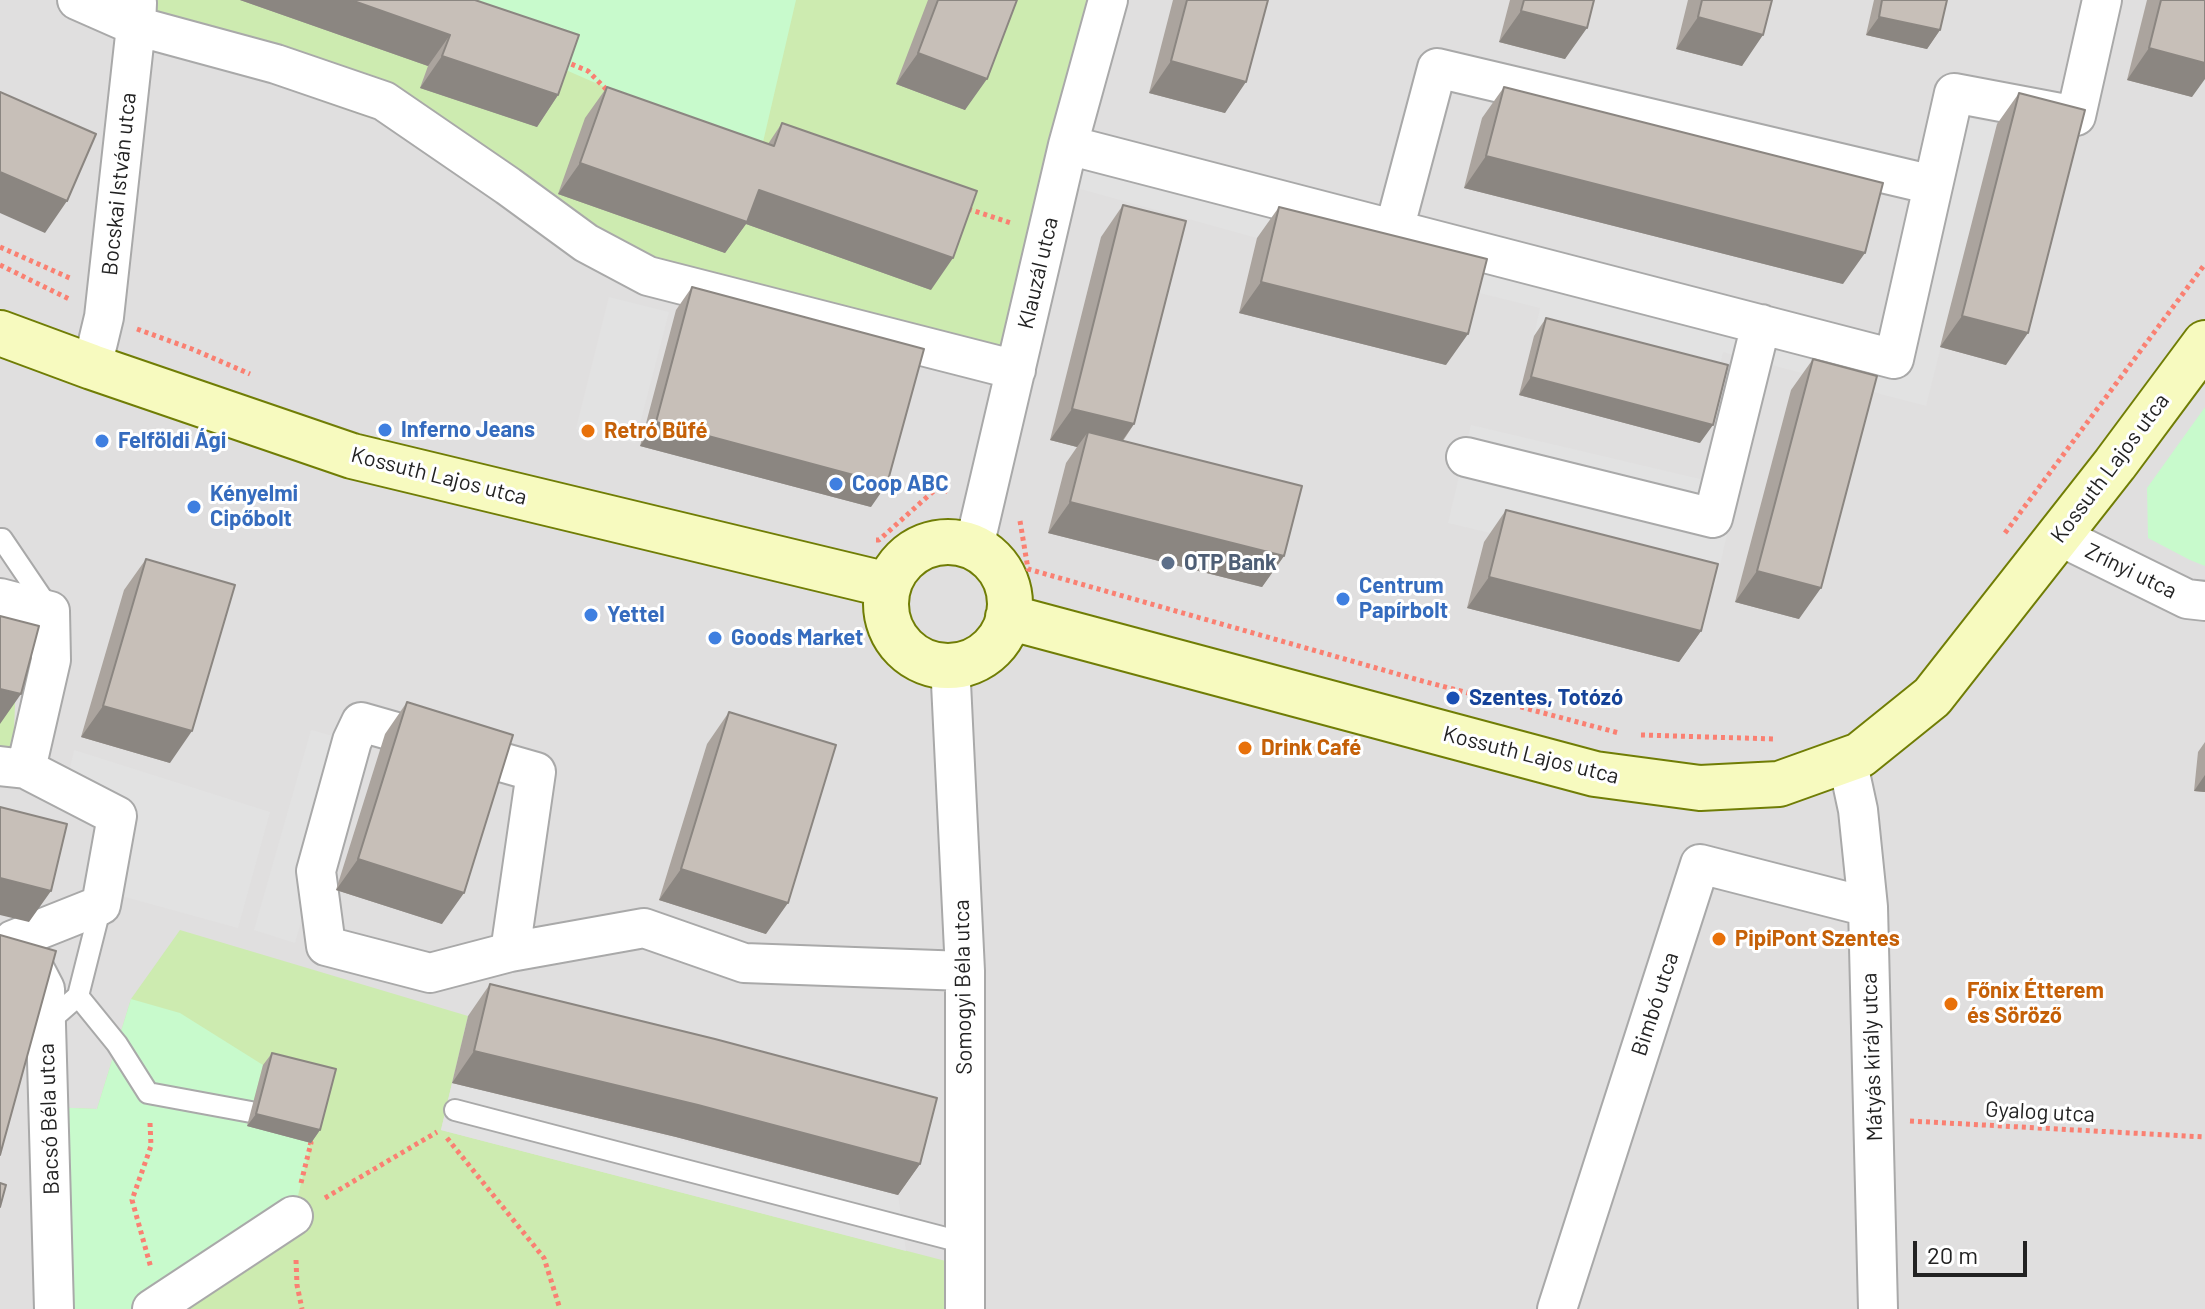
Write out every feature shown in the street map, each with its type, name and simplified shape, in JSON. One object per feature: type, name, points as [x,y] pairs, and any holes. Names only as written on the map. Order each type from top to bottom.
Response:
[{"type":"street","points":[[77,0],[136,13],[384,101],[586,243],[648,276],[1016,370]]},
{"type":"street","name":"Klauzál utca","points":[[974,547],[1068,145],[1108,0]]},
{"type":"street","points":[[1068,145],[1894,359],[1954,93],[2076,116],[2102,0]]},
{"type":"street","name":"Bocskai István utca","points":[[92,367],[107,294],[136,13]]},
{"type":"street","points":[[1394,230],[1437,68],[1933,185]]},
{"type":"street","points":[[1466,457],[1713,518],[1761,324]]},
{"type":"street","name":"Kossuth Lajos utca","points":[[0,333],[352,456],[888,585]]},
{"type":"street","name":"Kossuth Lajos utca","points":[[1008,617],[1595,774],[1700,788],[1779,784],[1860,755],[1932,697],[2115,464],[2205,343]]},
{"type":"street","name":"Zrínyi utca","points":[[2059,536],[2187,599],[2205,601]]},
{"type":"street","points":[[943,541],[974,547],[991,559],[1002,573],[1009,590],[1010,609],[1005,628],[994,646],[978,659],[937,666],[920,660],[904,649],[893,634],[886,616],[888,585],[898,565],[926,545],[943,541]]},
{"type":"street","points":[[0,598],[50,611],[51,660],[13,768],[117,816],[101,905],[6,936]]},
{"type":"street","name":"Somogyi Béla utca","points":[[953,665],[951,683],[965,971],[965,1309]]},
{"type":"street","points":[[510,952],[536,772],[361,722],[352,741],[316,871],[326,946],[430,973],[510,952],[644,928],[744,963],[965,971]]},
{"type":"street","name":"Mátyás király utca","points":[[1847,759],[1858,810],[1868,907],[1878,1309]]},
{"type":"street","name":"Bimbó utca","points":[[1557,1309],[1700,864],[1868,907]]},
{"type":"street","name":"Bacsó Béla utca","points":[[6,936],[32,964],[45,989],[54,1309]]},
{"type":"street","points":[[156,1306],[293,1216]]},
{"type":"lane","points":[[0,539],[50,611]]},
{"type":"lane","points":[[46,1024],[78,996],[101,905]]},
{"type":"lane","points":[[78,996],[117,1044],[148,1093],[251,1112]]},
{"type":"lane","points":[[455,1110],[965,1243]]},
{"type":"path","points":[[563,60],[588,71],[620,103]]},
{"type":"path","points":[[958,206],[1047,234]]},
{"type":"path","points":[[0,247],[107,294]]},
{"type":"path","points":[[2000,539],[2205,264]]},
{"type":"path","points":[[866,541],[879,540],[937,488],[1018,510],[1028,569],[1415,679],[1627,735],[1776,739]]},
{"type":"path","points":[[148,1093],[151,1146],[132,1200],[156,1306]]},
{"type":"path","name":"Gyalog utca","points":[[1873,1119],[2205,1137]]},
{"type":"path","points":[[293,1216],[441,1130],[544,1258],[560,1309]]},
{"type":"path","points":[[293,1216],[311,1143],[298,1140]]},
{"type":"shaded area","points":[[0,0],[2205,0],[2205,1309],[0,1309]]},
{"type":"shaded area","points":[[1949,114],[1997,124],[1926,406],[1723,352],[1716,383],[1534,336],[1540,308],[1257,238],[1059,183],[1068,145],[1893,358]]},
{"type":"shaded area","points":[[609,297],[669,312],[635,443],[576,429]]},
{"type":"shaded area","points":[[1471,425],[1738,488],[1715,586],[1448,523]]},
{"type":"shaded area","points":[[311,730],[352,741],[295,943],[254,930]]},
{"type":"shaded area","points":[[74,750],[270,812],[238,928],[118,895],[117,816],[68,778]]},
{"type":"shaded area","points":[[452,1083],[898,1195],[906,1251],[441,1130]]},
{"type":"green space","points":[[137,0],[1108,0],[1016,370],[648,276],[384,101],[136,26]]},
{"type":"green space","points":[[406,0],[796,0],[760,155]]},
{"type":"green space","points":[[2205,407],[2205,566],[2148,538],[2147,488]]},
{"type":"green space","points":[[0,609],[17,657],[13,754],[0,753]]},
{"type":"green space","points":[[180,930],[468,1016],[441,1130],[965,1266],[965,1309],[54,1309],[48,1107],[97,1109],[131,999]]},
{"type":"green space","points":[[131,999],[180,1013],[263,1065],[251,1112],[311,1143],[293,1216],[141,1309],[54,1309],[48,1107],[97,1109]]},
{"type":"building","points":[[351,0],[475,0],[579,35],[558,95],[442,56],[450,35]]},
{"type":"building","points":[[938,0],[1017,0],[987,79],[918,53]]},
{"type":"building","points":[[1187,0],[1268,0],[1246,82],[1171,61]]},
{"type":"building","points":[[1524,0],[1594,0],[1587,28],[1521,11]]},
{"type":"building","points":[[1702,0],[1772,0],[1763,35],[1698,17]]},
{"type":"building","points":[[1882,0],[1947,0],[1940,30],[1879,17]]},
{"type":"building","points":[[2161,0],[2205,0],[2205,63],[2149,48]]},
{"type":"building","points":[[607,87],[774,146],[782,123],[977,191],[953,258],[759,190],[747,222],[580,163]]},
{"type":"building","points":[[1504,87],[1883,183],[1865,253],[1486,156]]},
{"type":"building","points":[[0,92],[96,134],[67,201],[0,172]]},
{"type":"building","points":[[2019,93],[2085,110],[2028,333],[1962,316]]},
{"type":"building","points":[[1123,205],[1186,221],[1134,424],[1072,409]]},
{"type":"building","points":[[1279,207],[1487,259],[1468,334],[1261,282]]},
{"type":"building","points":[[692,287],[924,349],[887,484],[656,422]]},
{"type":"building","points":[[1546,318],[1728,365],[1713,425],[1531,377]]},
{"type":"building","points":[[1813,359],[1877,376],[1821,588],[1757,571]]},
{"type":"building","points":[[1088,432],[1302,486],[1284,556],[1070,502]]},
{"type":"building","points":[[1506,510],[1718,564],[1701,631],[1489,577]]},
{"type":"building","points":[[146,559],[235,585],[192,731],[103,706]]},
{"type":"building","points":[[0,616],[39,626],[21,694],[0,689]]},
{"type":"building","points":[[407,702],[513,735],[464,893],[358,859]]},
{"type":"building","points":[[729,712],[836,745],[788,903],[681,869]]},
{"type":"building","points":[[0,807],[67,824],[51,891],[0,878]]},
{"type":"building","points":[[0,935],[56,951],[0,1155]]},
{"type":"building","points":[[490,984],[937,1098],[920,1164],[698,1105],[474,1051]]},
{"type":"building","points":[[272,1053],[336,1069],[320,1130],[256,1114]]},
{"type":"building","points":[[0,1183],[6,1185],[0,1207]]},
{"type":"place","name":"Inferno Jeans","points":[[385,430]]},
{"type":"place","name":"Retró Büfé","points":[[588,431]]},
{"type":"place","name":"Felföldi Ági","points":[[102,441]]},
{"type":"place","name":"Coop ABC","points":[[836,484]]},
{"type":"place","name":"Kényelmi Cipőbolt","points":[[194,507]]},
{"type":"place","name":"OTP Bank","points":[[1168,563]]},
{"type":"place","name":"Centrum Papírbolt","points":[[1343,599]]},
{"type":"place","name":"Yettel","points":[[591,615]]},
{"type":"place","name":"Goods Market","points":[[715,638]]},
{"type":"place","name":"Szentes, Totózó","points":[[1453,698]]},
{"type":"place","name":"Drink Café","points":[[1245,748]]},
{"type":"place","name":"PipiPont Szentes","points":[[1719,939]]},
{"type":"place","name":"Főnix Étterem és Söröző","points":[[1951,1004]]}]
